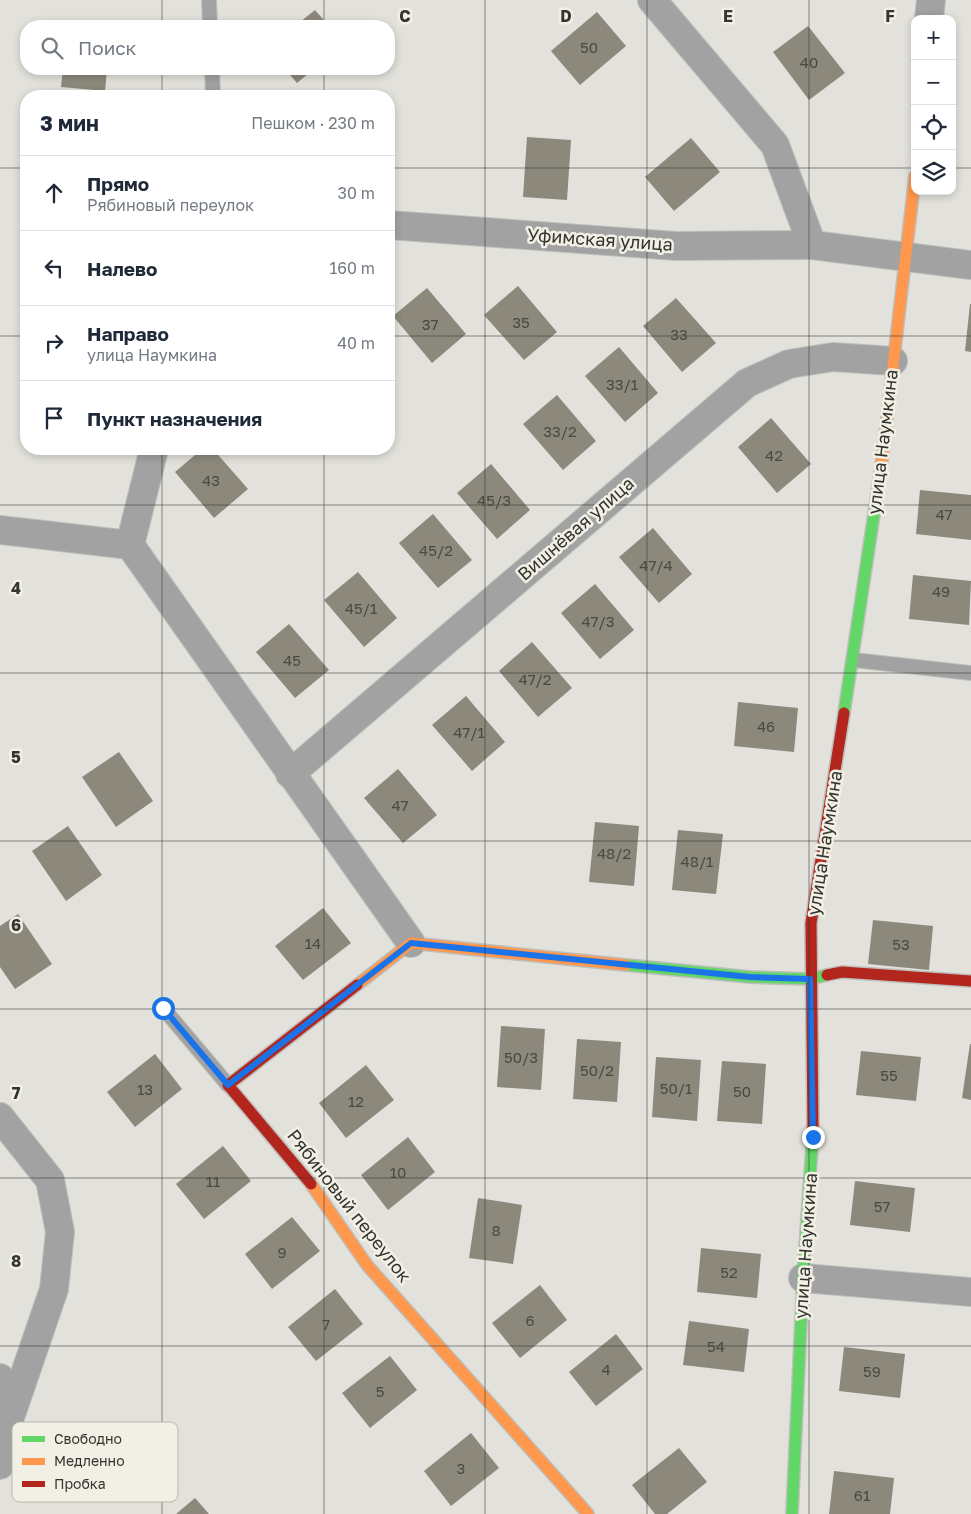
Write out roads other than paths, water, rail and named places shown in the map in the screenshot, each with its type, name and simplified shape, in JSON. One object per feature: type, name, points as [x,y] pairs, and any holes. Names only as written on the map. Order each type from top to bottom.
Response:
[{"type":"street","points":[[652,0],[775,145],[812,245]]},
{"type":"street","points":[[930,15],[931,0]]},
{"type":"street","name":"улица Наумкина","points":[[792,1514],[803,1278],[813,1137],[810,979],[811,923],[854,660],[881,473],[913,195]]},
{"type":"street","name":"Уфимская улица","points":[[395,225],[676,246],[812,245],[907,258]]},
{"type":"street","points":[[907,258],[971,265]]},
{"type":"street","name":"Вишнёвая улица","points":[[290,774],[747,383],[789,364],[833,357],[893,361]]},
{"type":"street","points":[[130,545],[152,455]]},
{"type":"street","points":[[0,530],[130,545],[411,943]]},
{"type":"street","points":[[228,1085],[411,943],[750,977],[810,979],[842,972],[971,981]]},
{"type":"street","name":"Рябиновый переулок","points":[[228,1085],[321,1195],[367,1265],[588,1514]]},
{"type":"street","points":[[0,1118],[50,1180],[60,1232],[54,1289],[5,1432],[0,1465]]},
{"type":"street","points":[[803,1278],[971,1292]]},
{"type":"street","points":[[0,1378],[5,1432]]},
{"type":"lane","points":[[209,0],[210,20]]},
{"type":"lane","points":[[212,75],[213,90]]},
{"type":"lane","points":[[854,660],[971,673]]},
{"type":"lane","name":"Рябиновый переулок","points":[[163,1008],[228,1085]]}]
